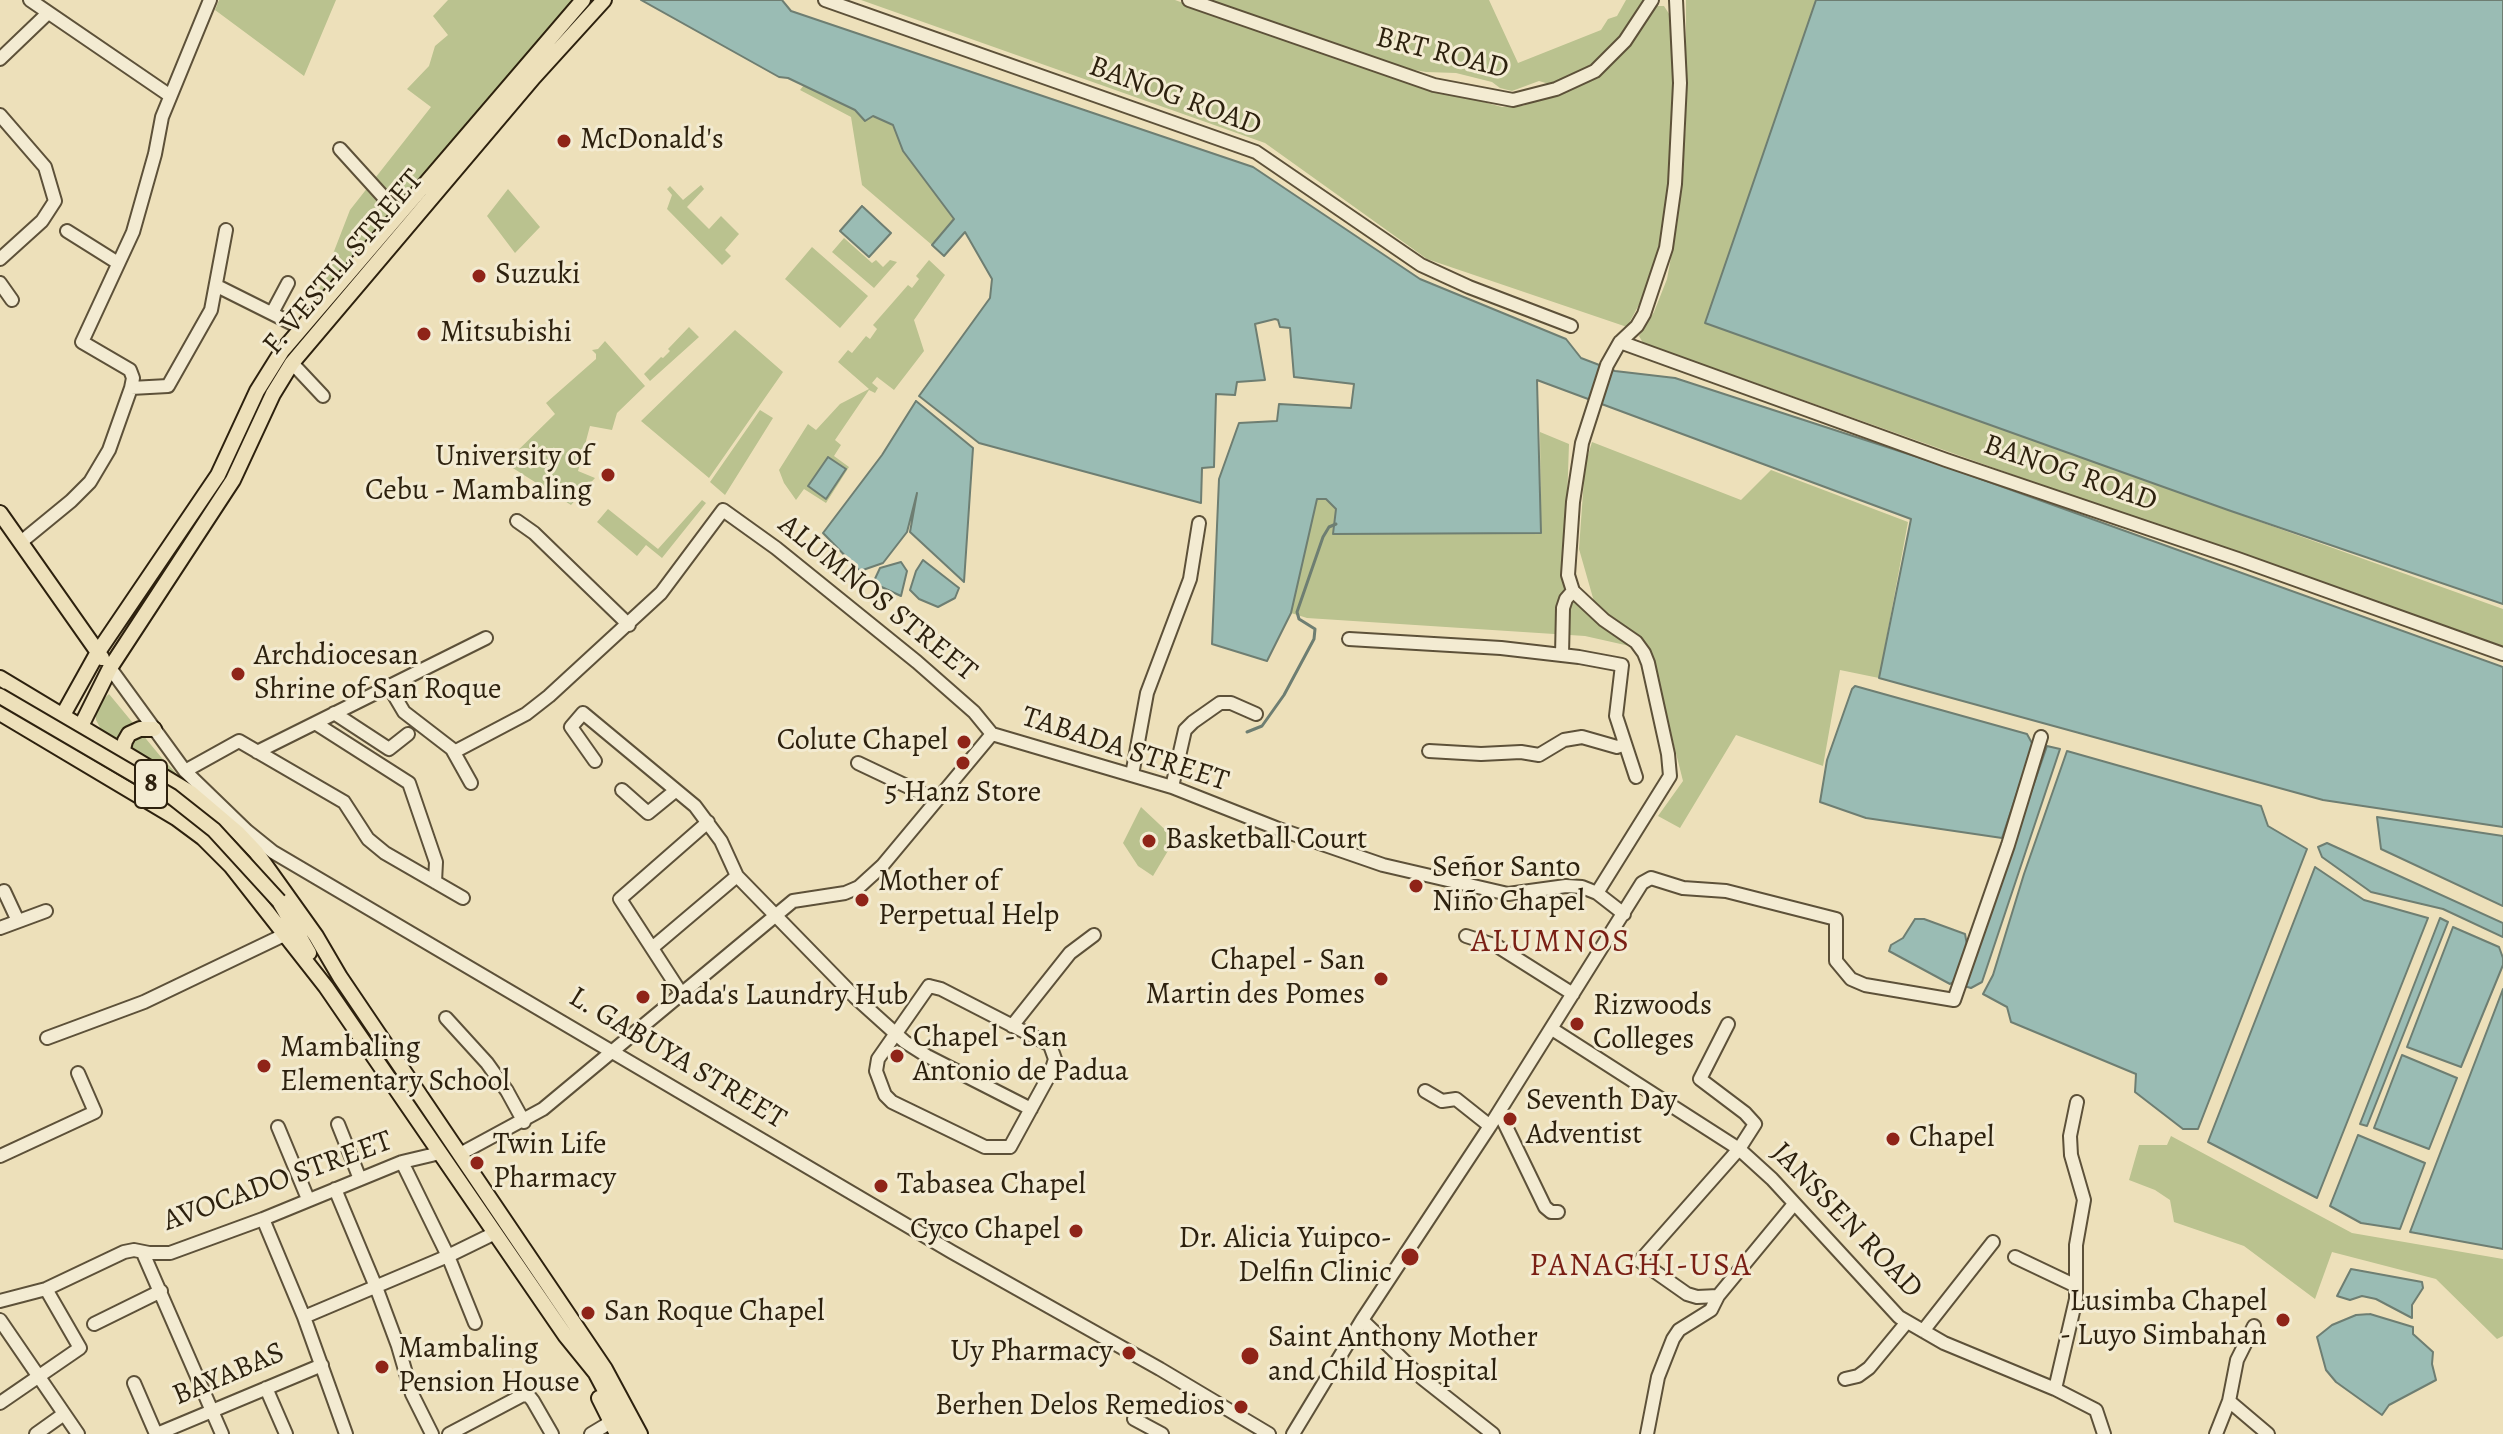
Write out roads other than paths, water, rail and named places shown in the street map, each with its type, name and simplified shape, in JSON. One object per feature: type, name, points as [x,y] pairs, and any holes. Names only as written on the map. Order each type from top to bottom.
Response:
[{"type":"main road","name":"F. VESTIL STREET","points":[[49,740],[98,652],[218,475],[267,373],[583,0]]},
{"type":"main road","name":"F. VESTIL STREET","points":[[68,752],[110,668],[233,480],[273,394],[292,363],[528,84],[604,0]]},
{"type":"main road","points":[[0,513],[110,668]]},
{"type":"main road","name":"8","points":[[1,681],[191,793],[238,833],[280,884],[460,1154],[571,1332],[628,1434]]},
{"type":"main road","name":"8","points":[[0,696],[171,796],[214,830],[244,860],[340,977]]},
{"type":"main road","name":"8","points":[[0,713],[176,818],[203,838],[250,887],[326,987],[495,1233],[571,1332],[605,1369],[640,1434]]},
{"type":"main road","points":[[95,768],[112,767],[117,763],[126,738],[132,732],[154,729]]},
{"type":"main road","name":"8","points":[[279,901],[326,987]]},
{"type":"main road","name":"8","points":[[571,1332],[614,1428]]},
{"type":"street","points":[[30,0],[169,95]]},
{"type":"street","points":[[21,542],[90,482],[109,450],[131,388],[133,378],[130,370],[82,342],[133,232],[169,95],[210,0]]},
{"type":"street","name":"BANOG ROAD","points":[[825,0],[1256,152],[1421,265],[1571,326]]},
{"type":"street","name":"BRT ROAD","points":[[1189,0],[1434,85],[1513,100],[1556,89],[1595,71],[1625,41],[1652,0]]},
{"type":"street","points":[[1597,893],[1670,776],[1644,653],[1636,642],[1604,620],[1573,591],[1568,575],[1573,502],[1582,443],[1607,365],[1620,342],[1637,326],[1652,294],[1666,248],[1680,83],[1676,0]]},
{"type":"street","points":[[0,59],[48,13]]},
{"type":"street","points":[[0,115],[45,167],[55,201],[42,221],[0,259]]},
{"type":"street","points":[[340,149],[399,214]]},
{"type":"street","points":[[131,388],[168,386],[211,310],[226,230]]},
{"type":"street","points":[[67,231],[118,263]]},
{"type":"street","points":[[0,283],[12,300]]},
{"type":"street","points":[[272,313],[288,283]]},
{"type":"street","points":[[217,286],[291,323]]},
{"type":"street","name":"BANOG ROAD","points":[[1620,342],[1932,455],[2238,559],[2503,654]]},
{"type":"street","points":[[292,363],[323,396]]},
{"type":"street","name":"ALUMNOS STREET","points":[[629,625],[661,593],[723,510],[776,548],[917,662],[974,712],[992,734]]},
{"type":"street","points":[[454,752],[526,714],[629,625],[534,533],[517,521]]},
{"type":"street","points":[[1132,775],[1147,693],[1190,579],[1199,523]]},
{"type":"street","points":[[1562,655],[1563,608],[1573,591]]},
{"type":"street","points":[[257,752],[486,638]]},
{"type":"street","points":[[1349,639],[1437,643],[1562,655],[1622,665],[1616,716],[1636,777]]},
{"type":"street","name":"L. GABUYA STREET","points":[[110,668],[185,771],[273,852],[952,1252],[1269,1434]]},
{"type":"street","points":[[388,685],[404,712],[440,737],[454,752],[471,783]]},
{"type":"street","points":[[1172,787],[1185,730],[1193,722],[1220,703],[1231,703],[1256,714]]},
{"type":"street","points":[[334,713],[389,749],[408,734]]},
{"type":"street","points":[[595,761],[571,727],[583,713],[695,806],[721,841],[737,876],[855,997],[927,1056],[1031,1109]]},
{"type":"street","points":[[315,723],[409,783],[436,862],[435,882]]},
{"type":"street","name":"TABADA STREET","points":[[460,1154],[543,1109],[793,901],[845,893],[859,887],[882,866],[992,734],[1172,787],[1383,865],[1508,894],[1566,886],[1582,887],[1597,893],[1624,914]]},
{"type":"street","points":[[1429,751],[1539,755],[1564,740],[1582,737],[1617,747],[1625,744]]},
{"type":"street","points":[[1293,1434],[1362,1320],[1499,1112],[1642,883],[1651,878],[1683,888],[1726,891],[1836,919],[1836,961],[1851,979],[1865,985],[1954,1000],[2008,845],[2041,737]]},
{"type":"street","points":[[185,771],[239,741],[344,802],[368,839],[463,898]]},
{"type":"street","points":[[858,763],[936,800]]},
{"type":"street","points":[[622,790],[648,813],[675,791]]},
{"type":"street","points":[[681,993],[620,899],[708,822]]},
{"type":"street","points":[[652,948],[737,876]]},
{"type":"street","points":[[4,891],[18,921]]},
{"type":"street","points":[[0,928],[46,911]]},
{"type":"street","points":[[47,1038],[144,1002],[286,934]]},
{"type":"street","points":[[1012,1026],[1070,953],[1094,935]]},
{"type":"street","points":[[1466,936],[1497,946],[1573,994]]},
{"type":"street","points":[[929,986],[941,989],[1012,1026],[1050,1045],[1055,1059],[1010,1147],[985,1147],[892,1102],[885,1095],[876,1071],[878,1059],[929,986]]},
{"type":"street","points":[[446,1018],[487,1063],[524,1122]]},
{"type":"street","points":[[1718,1296],[1687,1294],[1640,1261],[1739,1149],[1755,1124],[1700,1079],[1728,1024]]},
{"type":"street","name":"JANSSEN ROAD","points":[[1552,1029],[1739,1149],[1772,1179],[1877,1296],[1907,1322],[2096,1410],[2104,1434]]},
{"type":"street","points":[[0,1156],[95,1112],[78,1073]]},
{"type":"street","points":[[1425,1091],[1442,1101],[1456,1099],[1490,1126]]},
{"type":"street","points":[[2055,1389],[2076,1299],[2076,1245],[2084,1200],[2071,1155],[2070,1136],[2077,1102]]},
{"type":"street","points":[[1499,1112],[1545,1207],[1551,1212],[1558,1212]]},
{"type":"street","points":[[338,1124],[360,1179]]},
{"type":"street","points":[[278,1127],[308,1199]]},
{"type":"street","name":"AVOCADO STREET","points":[[0,1301],[46,1289],[124,1252],[170,1253],[402,1162],[440,1153]]},
{"type":"street","points":[[402,1162],[448,1256],[475,1323]]},
{"type":"street","points":[[335,1189],[376,1287],[412,1394],[432,1434]]},
{"type":"street","points":[[1647,1434],[1658,1377],[1673,1339],[1679,1330],[1711,1310],[1718,1296],[1794,1204]]},
{"type":"street","points":[[263,1219],[304,1317],[346,1434]]},
{"type":"street","points":[[304,1317],[495,1233]]},
{"type":"street","points":[[1923,1331],[1993,1242]]},
{"type":"street","points":[[143,1253],[222,1434]]},
{"type":"street","points":[[2015,1257],[2076,1286]]},
{"type":"street","points":[[0,1403],[80,1348],[46,1289]]},
{"type":"street","points":[[94,1324],[161,1291]]},
{"type":"street","points":[[1362,1320],[1422,1378],[1493,1434]]},
{"type":"street","points":[[1845,1379],[1858,1376],[1869,1368],[1907,1322]]},
{"type":"street","points":[[2216,1434],[2229,1401],[2237,1360],[2254,1326]]},
{"type":"street","points":[[2,1327],[78,1434]]},
{"type":"street","name":"BAYABAS","points":[[156,1434],[322,1365]]},
{"type":"street","points":[[134,1383],[156,1434]]},
{"type":"street","points":[[266,1388],[286,1434]]},
{"type":"street","points":[[449,1434],[523,1395],[529,1396],[552,1434]]},
{"type":"street","points":[[2229,1401],[2268,1434]]},
{"type":"street","points":[[36,1434],[64,1414]]},
{"type":"street","points":[[1134,1419],[1162,1434]]},
{"type":"street","points":[[591,1434],[614,1428]]},
{"type":"water","points":[[641,0],[782,0],[791,11],[1253,167],[1420,279],[1566,339],[1581,358],[1615,371],[1675,378],[1942,465],[2503,667],[2503,827],[2323,800],[1879,678],[1911,519],[1537,380],[1541,533],[1333,534],[1336,509],[1326,499],[1317,499],[1291,613],[1267,661],[1212,644],[1219,479],[1239,423],[1277,421],[1279,404],[1351,408],[1354,384],[1294,377],[1290,328],[1280,327],[1275,319],[1255,324],[1265,380],[1237,382],[1235,395],[1216,394],[1214,467],[1202,468],[1201,503],[979,443],[919,396],[990,298],[992,279],[965,232],[944,256],[932,245],[954,219],[903,151],[893,125],[873,116],[865,121],[855,110],[788,78],[779,77]]},
{"type":"water","points":[[1816,0],[2503,0],[2503,604],[2228,510],[1705,323]]},
{"type":"water","points":[[862,206],[891,233],[869,257],[840,231]]},
{"type":"water","points":[[916,401],[973,448],[964,582],[910,532],[917,493],[907,532],[883,563],[860,571],[823,533],[882,455]]},
{"type":"water","points":[[828,457],[846,469],[826,499],[808,486]]},
{"type":"water","points":[[923,560],[959,588],[955,598],[938,607],[919,599],[910,590]]},
{"type":"water","points":[[901,562],[907,571],[901,596],[873,583],[880,568]]},
{"type":"water","points":[[1855,686],[2027,734],[2033,745],[2002,838],[1866,818],[1820,802],[1827,760]]},
{"type":"water","points":[[2047,746],[2060,749],[1982,982],[1971,988],[1964,986]]},
{"type":"water","points":[[2067,751],[2261,806],[2268,826],[2307,849],[2198,1129],[2183,1129],[2135,1092],[2136,1074],[2011,1022],[2007,1007],[1983,994],[1993,975]]},
{"type":"water","points":[[2377,817],[2503,836],[2503,906],[2381,849]]},
{"type":"water","points":[[2327,843],[2503,923],[2503,937],[2443,909],[2371,892],[2322,857],[2318,847]]},
{"type":"water","points":[[2315,867],[2364,900],[2428,918],[2317,1198],[2208,1142]]},
{"type":"water","points":[[2440,918],[2448,922],[2367,1126],[2360,1124]]},
{"type":"water","points":[[1915,919],[1924,919],[1965,934],[1968,950],[1956,980],[1950,984],[1889,951],[1891,945],[1903,938]]},
{"type":"water","points":[[2453,927],[2499,947],[2503,958],[2503,965],[2461,1067],[2407,1047]]},
{"type":"water","points":[[2503,989],[2503,1249],[2410,1232]]},
{"type":"water","points":[[2402,1055],[2457,1078],[2429,1149],[2374,1128]]},
{"type":"water","points":[[2358,1135],[2425,1163],[2400,1229],[2361,1223],[2330,1206]]},
{"type":"water","points":[[2351,1269],[2422,1282],[2423,1288],[2412,1305],[2412,1318],[2376,1299],[2362,1296],[2350,1300],[2337,1296]]},
{"type":"water","points":[[2370,1314],[2413,1327],[2413,1334],[2433,1352],[2436,1380],[2389,1405],[2382,1415],[2336,1382],[2326,1370],[2317,1337],[2332,1325],[2356,1315]]},
{"type":"waterway","points":[[1247,732],[1262,726],[1284,695],[1314,639],[1315,629],[1299,619],[1297,612],[1323,537],[1329,527],[1336,524]]},
{"type":"place","name":"McDonald's","points":[[564,141]]},
{"type":"place","name":"Suzuki","points":[[479,276]]},
{"type":"place","name":"Mitsubishi","points":[[424,334]]},
{"type":"place","name":"University of Cebu - Mambaling","points":[[608,475]]},
{"type":"place","name":"Archdiocesan Shrine of San Roque","points":[[238,674]]},
{"type":"place","name":"Colute Chapel","points":[[964,742]]},
{"type":"place","name":"5 Hanz Store","points":[[963,763]]},
{"type":"place","name":"Basketball Court","points":[[1149,841]]},
{"type":"place","name":"Señor Santo Niño Chapel","points":[[1416,886]]},
{"type":"place","name":"Mother of Perpetual Help","points":[[862,900]]},
{"type":"place","name":"Chapel - San Martin des Pomes","points":[[1381,979]]},
{"type":"place","name":"Dada's Laundry Hub","points":[[643,997]]},
{"type":"place","name":"Rizwoods Colleges","points":[[1577,1024]]},
{"type":"place","name":"Chapel - San Antonio de Padua","points":[[897,1056]]},
{"type":"place","name":"Mambaling Elementary School","points":[[264,1066]]},
{"type":"place","name":"Seventh Day Adventist","points":[[1510,1119]]},
{"type":"place","name":"Chapel","points":[[1893,1139]]},
{"type":"place","name":"Twin Life Pharmacy","points":[[477,1163]]},
{"type":"place","name":"Tabasea Chapel","points":[[881,1186]]},
{"type":"place","name":"Cyco Chapel","points":[[1076,1231]]},
{"type":"place","name":"Dr. Alicia Yuipco- Delfin Clinic","points":[[1410,1257]]},
{"type":"place","name":"San Roque Chapel","points":[[588,1313]]},
{"type":"place","name":"Lusimba Chapel - Luyo Simbahan","points":[[2283,1320]]},
{"type":"place","name":"Uy Pharmacy","points":[[1129,1353]]},
{"type":"place","name":"Saint Anthony Mother and Child Hospital","points":[[1250,1356]]},
{"type":"place","name":"Mambaling Pension House","points":[[382,1367]]},
{"type":"place","name":"Berhen Delos Remedios","points":[[1241,1407]]},
{"type":"district","name":"ALUMNOS","points":[[1551,943]]},
{"type":"district","name":"PANAGHI-USA","points":[[1641,1267]]}]
